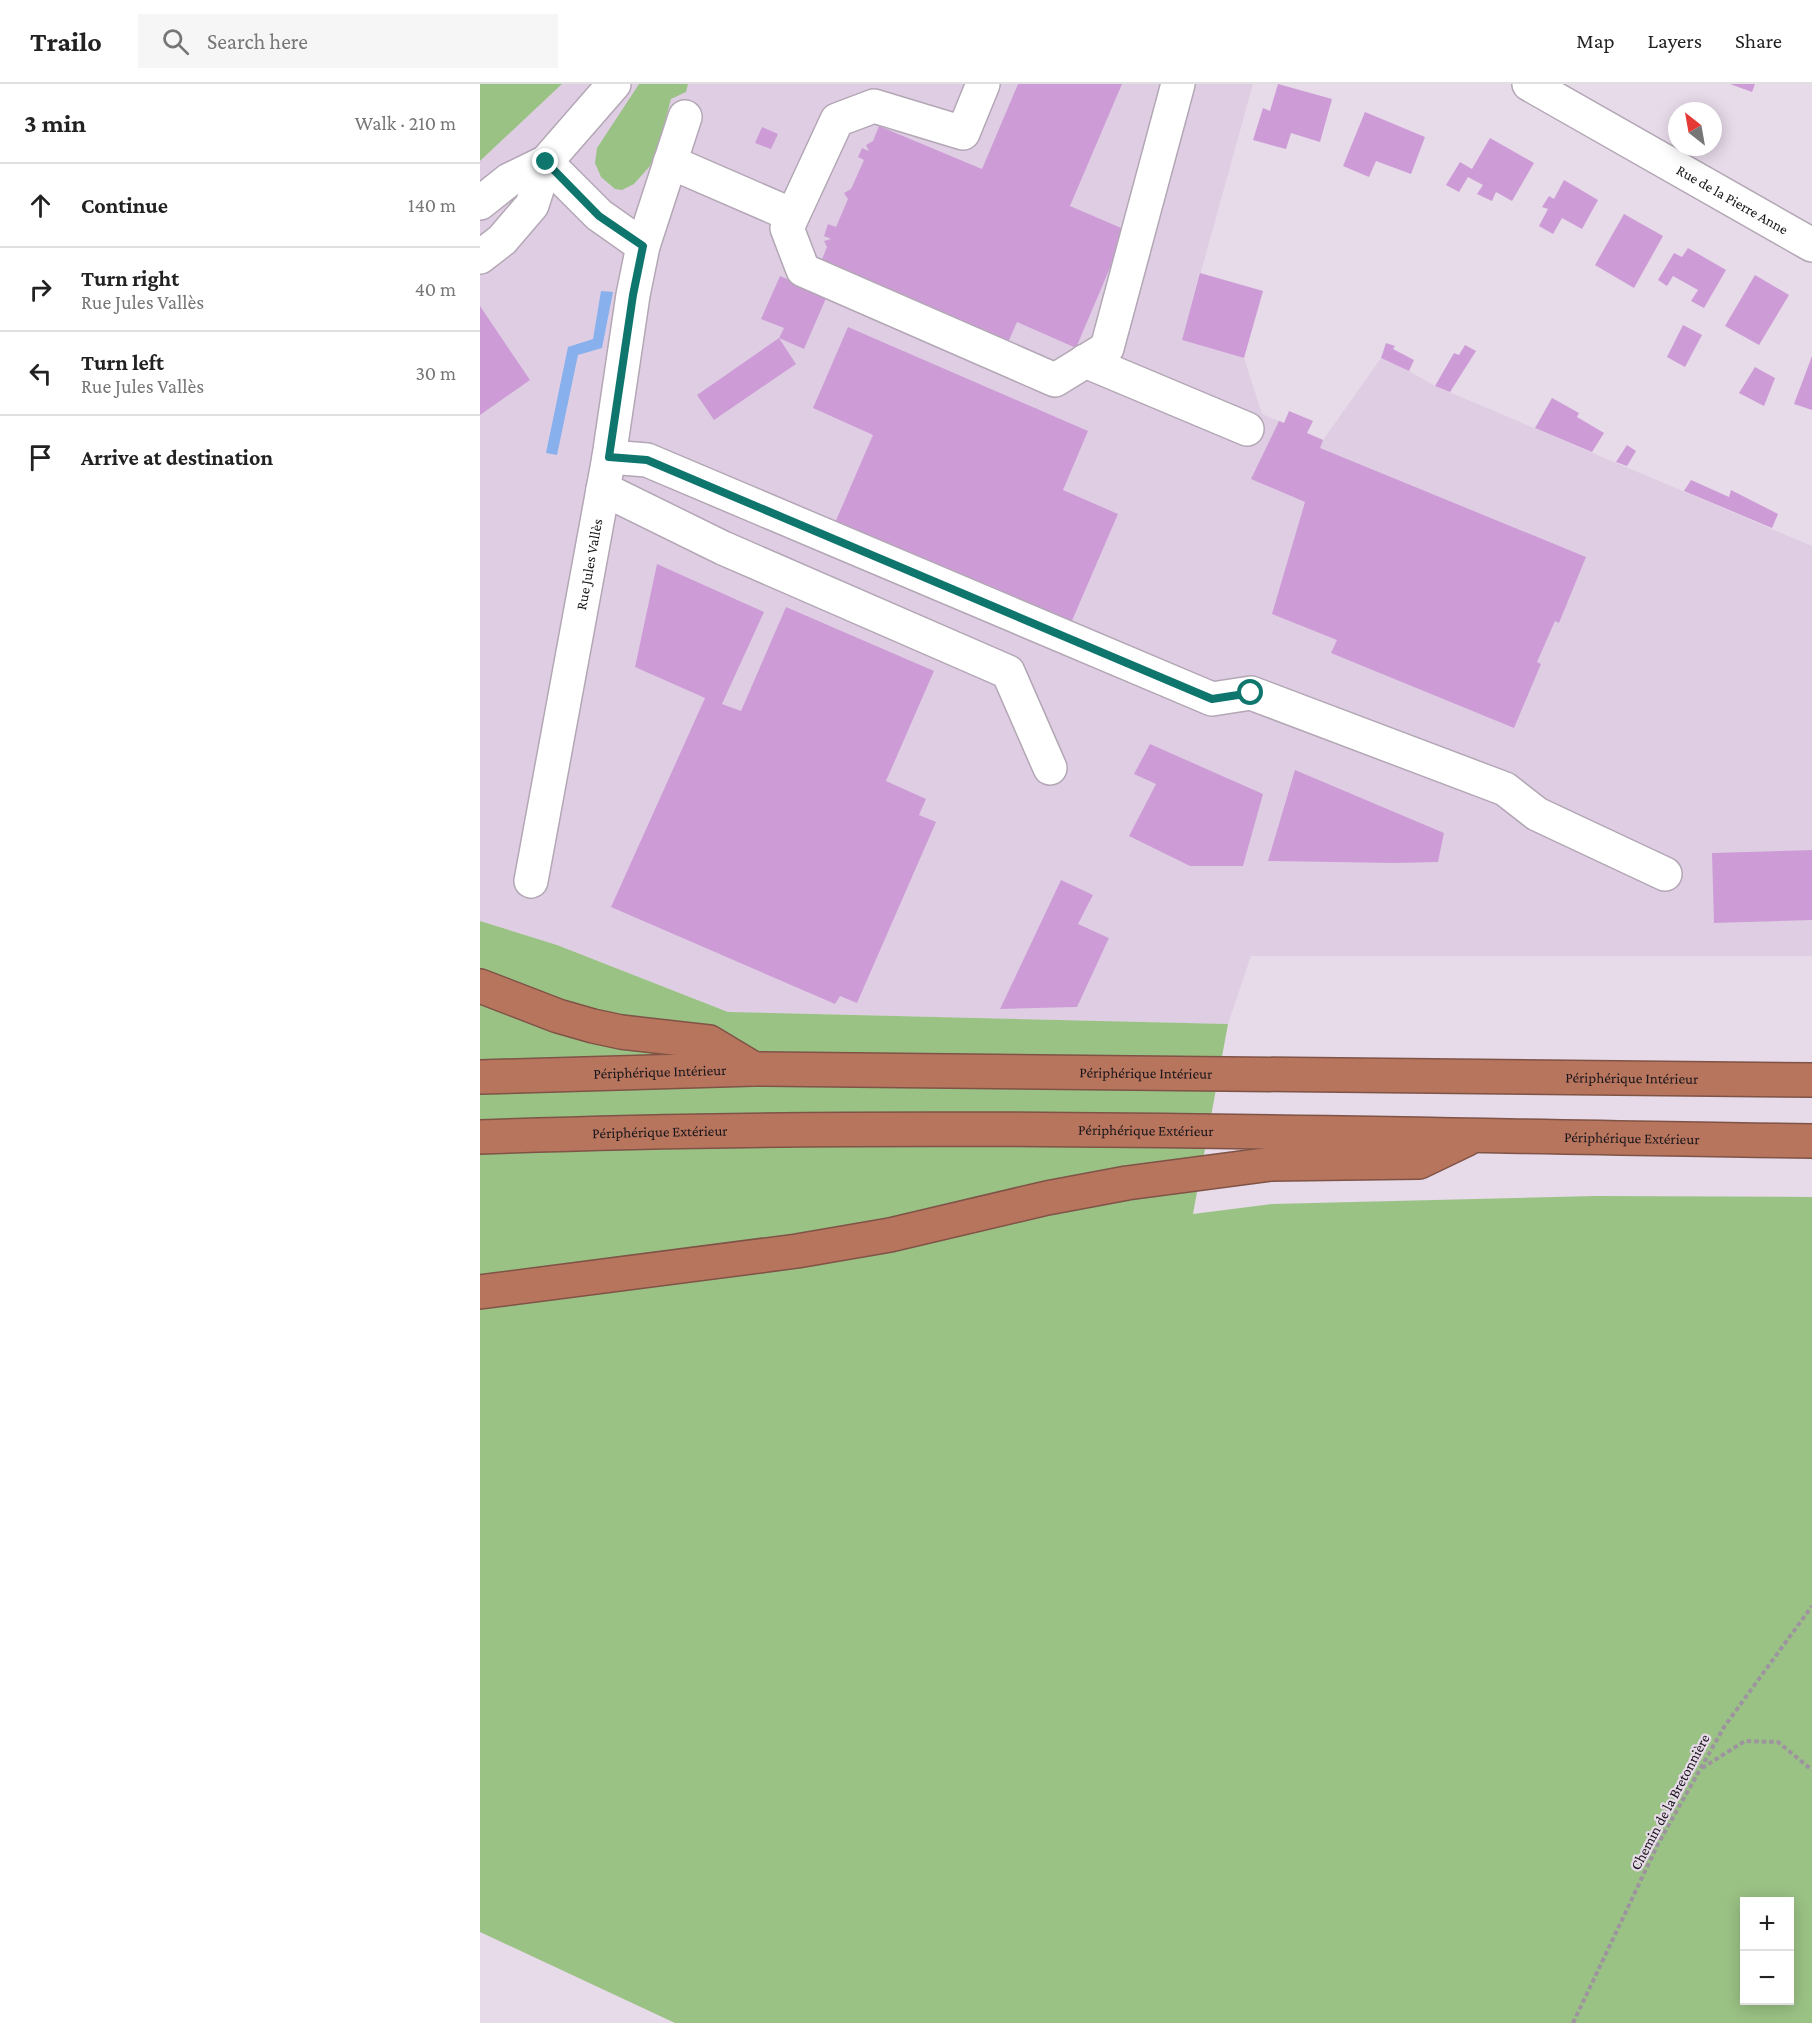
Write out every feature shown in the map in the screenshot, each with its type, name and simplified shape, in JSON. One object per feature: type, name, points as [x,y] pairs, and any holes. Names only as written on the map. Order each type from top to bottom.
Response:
[{"type":"highway","points":[[480,986],[558,1017],[593,1026],[621,1032],[709,1042],[754,1069]]},
{"type":"highway","name":"Périphérique Intérieur","points":[[480,1077],[754,1069],[1812,1080]]},
{"type":"highway","name":"Périphérique Extérieur","points":[[480,1137],[773,1129],[1812,1140]]},
{"type":"highway","points":[[480,1292],[797,1251],[891,1235],[1047,1198],[1127,1183],[1271,1164],[1419,1162],[1473,1136]]},
{"type":"street","points":[[480,258],[502,240],[532,204],[546,162],[614,84]]},
{"type":"street","points":[[983,84],[963,133],[874,106],[837,120],[787,228],[803,270],[1055,380],[1107,348],[1178,84]]},
{"type":"street","name":"Rue de la Pierre Anne","points":[[1529,84],[1812,245]]},
{"type":"street","name":"Rue Jules Vallès","points":[[531,881],[609,457],[633,295],[643,246],[685,117]]},
{"type":"street","points":[[480,203],[508,180],[546,162]]},
{"type":"street","points":[[546,162],[599,216],[643,246]]},
{"type":"street","points":[[670,162],[792,215]]},
{"type":"street","points":[[1085,361],[1247,429]]},
{"type":"street","points":[[609,457],[647,460],[1212,699],[1251,693],[1505,789],[1537,814],[1665,874]]},
{"type":"street","points":[[603,489],[723,548],[1008,672],[1050,768]]},
{"type":"path","name":"Chemin de la Bretonnière","points":[[1573,2023],[1658,1844],[1724,1727],[1812,1606]]},
{"type":"path","points":[[1700,1769],[1745,1741],[1778,1742],[1812,1770]]},
{"type":"shaded area","points":[[562,84],[1253,84],[1182,340],[1244,358],[1262,414],[1323,440],[1381,358],[1435,386],[1812,546],[1812,956],[1251,956],[1228,1024],[728,1012],[557,945],[480,921],[480,161]]},
{"type":"green space","points":[[480,84],[562,84],[480,161]]},
{"type":"green space","points":[[639,84],[688,84],[686,92],[671,99],[650,166],[634,184],[622,190],[615,189],[601,177],[595,163],[597,148]]},
{"type":"green space","points":[[480,921],[557,945],[728,1012],[1228,1024],[1193,1214],[1272,1204],[1596,1196],[1812,1197],[1812,2023],[675,2023],[480,1932]]},
{"type":"water","points":[[601,291],[613,292],[602,348],[578,355],[557,455],[546,453],[568,347],[593,339]]},
{"type":"building","points":[[1018,84],[1122,84],[1070,206],[1126,230],[1076,348],[1017,322],[1007,345],[820,264],[827,247],[824,241],[831,239],[824,236],[828,224],[836,227],[848,199],[844,193],[851,189],[864,160],[858,157],[862,148],[869,151],[866,145],[873,141],[879,126],[982,169]]},
{"type":"building","points":[[1278,84],[1332,99],[1320,142],[1291,133],[1286,149],[1253,140],[1263,108],[1270,111]]},
{"type":"building","points":[[1730,84],[1755,84],[1752,92]]},
{"type":"building","points":[[1365,112],[1425,137],[1411,174],[1376,161],[1369,177],[1343,166]]},
{"type":"building","points":[[762,127],[778,134],[771,149],[755,143]]},
{"type":"building","points":[[1490,138],[1534,163],[1512,201],[1496,192],[1492,201],[1477,194],[1483,185],[1468,177],[1459,192],[1446,185],[1460,162],[1472,169]]},
{"type":"building","points":[[1564,180],[1598,200],[1582,229],[1562,218],[1553,234],[1539,226],[1548,209],[1542,207],[1549,196],[1554,199]]},
{"type":"building","points":[[1624,214],[1663,236],[1634,288],[1595,265]]},
{"type":"building","points":[[1688,248],[1726,270],[1704,308],[1691,301],[1698,290],[1673,276],[1667,286],[1658,280],[1674,253],[1682,257]]},
{"type":"building","points":[[1200,273],[1263,291],[1244,358],[1182,340]]},
{"type":"building","points":[[1755,275],[1789,295],[1759,345],[1725,326]]},
{"type":"building","points":[[780,276],[827,296],[804,349],[779,338],[784,328],[761,319]]},
{"type":"building","points":[[480,306],[530,380],[480,415]]},
{"type":"building","points":[[1683,325],[1702,335],[1685,367],[1667,357]]},
{"type":"building","points":[[848,327],[1088,431],[1063,490],[1118,514],[1071,623],[834,525],[873,435],[813,408]]},
{"type":"building","points":[[779,338],[796,364],[714,420],[697,395]]},
{"type":"building","points":[[1386,343],[1395,346],[1393,349],[1414,360],[1409,371],[1381,358]]},
{"type":"building","points":[[1465,345],[1476,351],[1450,392],[1435,386],[1454,353],[1459,355]]},
{"type":"building","points":[[1812,356],[1812,410],[1794,404]]},
{"type":"building","points":[[1755,367],[1775,378],[1764,406],[1739,393]]},
{"type":"building","points":[[1552,398],[1579,413],[1577,417],[1604,433],[1592,452],[1535,428]]},
{"type":"building","points":[[1289,411],[1313,421],[1307,433],[1323,440],[1320,448],[1586,557],[1559,623],[1555,621],[1537,662],[1541,664],[1514,728],[1331,653],[1337,640],[1272,614],[1305,502],[1251,479],[1279,421],[1284,423]]},
{"type":"building","points":[[1627,445],[1636,451],[1627,466],[1616,462]]},
{"type":"building","points":[[1691,480],[1729,497],[1731,490],[1778,514],[1772,528],[1684,491]]},
{"type":"building","points":[[657,564],[764,612],[722,704],[741,711],[786,607],[934,671],[886,781],[926,799],[919,815],[936,822],[857,1003],[840,996],[835,1004],[611,907],[705,698],[635,667]]},
{"type":"building","points":[[1150,744],[1263,794],[1243,866],[1190,866],[1129,836],[1156,784],[1134,774]]},
{"type":"building","points":[[1295,770],[1444,833],[1438,862],[1268,861]]},
{"type":"building","points":[[1812,850],[1812,920],[1714,923],[1712,853]]},
{"type":"building","points":[[1061,880],[1093,895],[1078,924],[1109,938],[1077,1007],[1000,1009]]},
{"type":"route","points":[[546,162],[599,216],[643,246],[633,295],[609,457],[647,460],[1212,699],[1251,693]]}]
